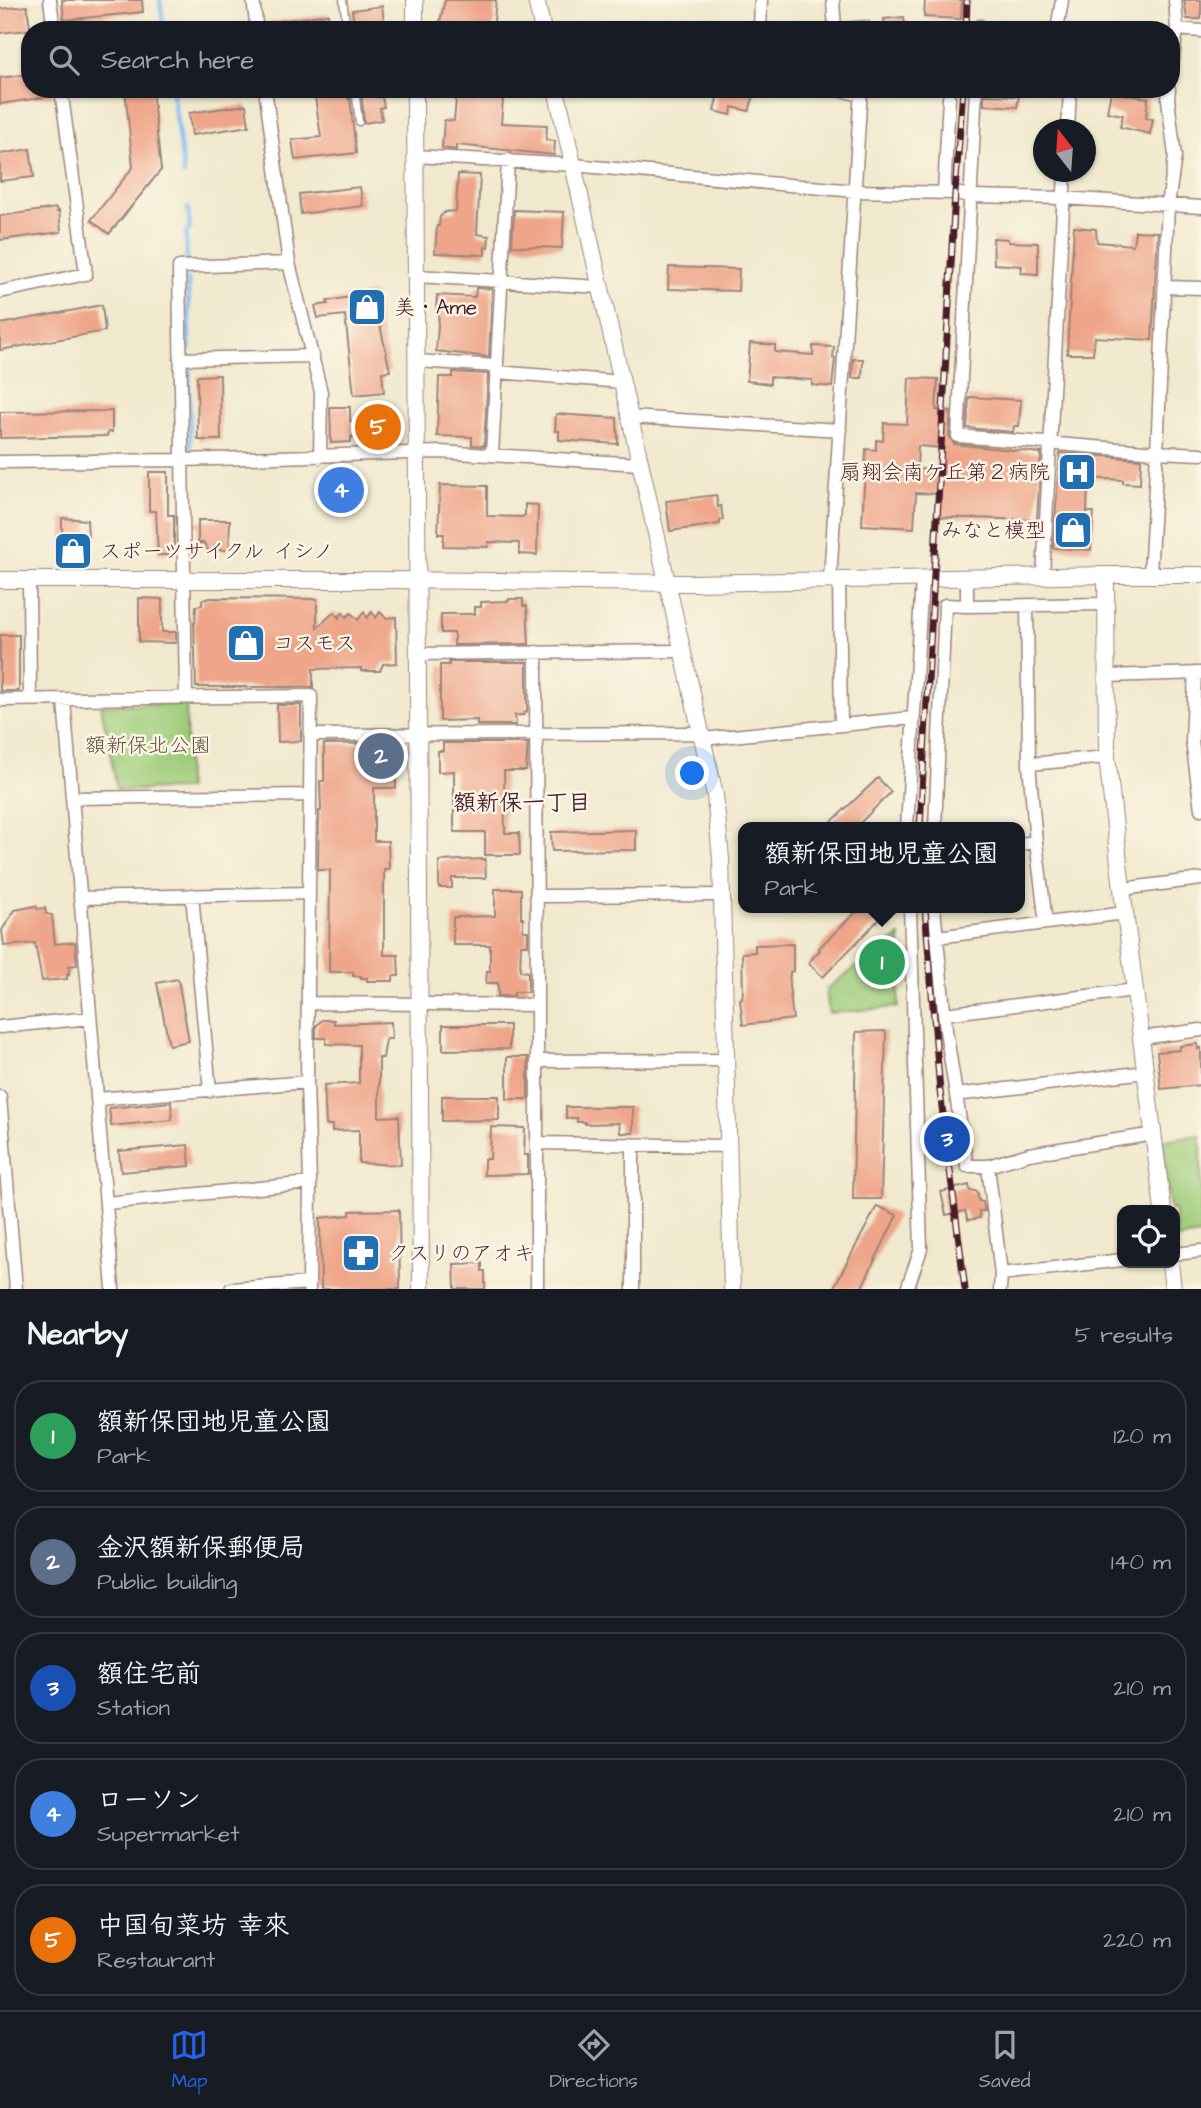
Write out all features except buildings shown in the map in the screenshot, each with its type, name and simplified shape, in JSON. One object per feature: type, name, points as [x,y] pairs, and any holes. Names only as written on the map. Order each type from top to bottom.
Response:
[{"type":"street","points":[[50,0],[53,21]]},
{"type":"street","points":[[253,0],[256,21]]},
{"type":"street","points":[[415,0],[415,21]]},
{"type":"street","points":[[536,0],[541,21]]},
{"type":"street","points":[[760,21],[761,0]]},
{"type":"street","points":[[833,0],[834,21]]},
{"type":"street","points":[[1059,21],[1062,0]]},
{"type":"street","points":[[1175,0],[1176,21]]},
{"type":"street","points":[[1180,29],[1201,31]]},
{"type":"street","points":[[0,292],[86,274],[62,98]]},
{"type":"street","points":[[266,98],[289,263],[321,392],[320,457]]},
{"type":"street","points":[[415,98],[421,1289]]},
{"type":"street","points":[[558,98],[715,795],[728,1060],[732,1289]]},
{"type":"street","points":[[841,724],[834,580],[840,430],[861,98]]},
{"type":"street","points":[[944,193],[948,98]]},
{"type":"street","points":[[976,98],[958,436],[1201,454]]},
{"type":"street","points":[[1069,119],[1070,98]]},
{"type":"street","points":[[1150,575],[1168,205],[1175,156],[1168,98]]},
{"type":"street","points":[[415,156],[573,165],[855,191],[1063,198],[1201,207]]},
{"type":"street","points":[[492,455],[508,160]]},
{"type":"street","points":[[1042,576],[1064,182]]},
{"type":"street","points":[[186,697],[179,267],[289,263]]},
{"type":"street","points":[[416,276],[600,287]]},
{"type":"street","points":[[1166,287],[1201,288]]},
{"type":"street","points":[[180,359],[313,356]]},
{"type":"street","points":[[417,360],[622,382]]},
{"type":"street","points":[[630,417],[840,430]]},
{"type":"street","points":[[0,462],[320,457],[440,452],[640,464]]},
{"type":"street","points":[[1105,575],[1107,757],[1162,1205]]},
{"type":"street","points":[[0,580],[667,583],[1201,575]]},
{"type":"street","points":[[907,822],[922,579]]},
{"type":"street","points":[[967,579],[967,606]]},
{"type":"street","points":[[29,580],[30,700]]},
{"type":"street","points":[[935,822],[946,605],[1106,604]]},
{"type":"street","points":[[1027,605],[1029,764],[1046,923]]},
{"type":"street","points":[[418,654],[682,651]]},
{"type":"street","points":[[536,652],[537,1289]]},
{"type":"street","points":[[1107,676],[1198,673],[1192,741],[1201,809]]},
{"type":"street","points":[[0,700],[311,696],[307,1082],[309,1286],[231,1289]]},
{"type":"street","points":[[64,701],[113,1289]]},
{"type":"street","points":[[310,735],[701,736],[912,718]]},
{"type":"street","points":[[1029,764],[1107,757]]},
{"type":"street","points":[[72,798],[310,795]]},
{"type":"street","points":[[1025,843],[1036,842]]},
{"type":"street","points":[[1122,889],[1201,879]]},
{"type":"street","points":[[80,898],[309,893]]},
{"type":"street","points":[[192,895],[209,1091]]},
{"type":"street","points":[[536,896],[722,895]]},
{"type":"street","points":[[907,1289],[921,1249],[910,913]]},
{"type":"street","points":[[935,913],[944,1014],[967,1166],[988,1166],[1029,1153],[1154,1134]]},
{"type":"street","points":[[937,937],[1125,913]]},
{"type":"street","points":[[944,1014],[1135,990]]},
{"type":"street","points":[[308,1003],[537,1005]]},
{"type":"street","points":[[0,1027],[90,1018]]},
{"type":"street","points":[[1141,1038],[1201,1030]]},
{"type":"street","points":[[538,1061],[728,1060]]},
{"type":"street","points":[[956,1095],[1146,1072]]},
{"type":"street","points":[[97,1099],[307,1082]]},
{"type":"street","points":[[0,1097],[16,1289]]},
{"type":"street","points":[[537,1143],[729,1146]]},
{"type":"street","points":[[633,1145],[633,1289]]},
{"type":"street","points":[[988,1166],[1001,1273],[1000,1289]]},
{"type":"street","points":[[106,1203],[310,1183]]},
{"type":"street","points":[[1180,1253],[1201,1251]]},
{"type":"street","points":[[1001,1273],[1117,1261]]},
{"type":"street","points":[[1171,1268],[1173,1289]]},
{"type":"lane","points":[[343,0],[346,21]]},
{"type":"lane","points":[[356,98],[359,122]]},
{"type":"green space","name":"額新保北公園","points":[[186,704],[187,789],[117,790],[101,705]]},
{"type":"green space","points":[[900,936],[898,1007],[829,1013],[826,989]]},
{"type":"green space","points":[[1201,1135],[1201,1235],[1180,1238],[1180,1205],[1169,1205],[1162,1140]]},
{"type":"waterway","points":[[160,0],[163,21]]},
{"type":"waterway","points":[[173,98],[184,175]]},
{"type":"waterway","points":[[187,260],[186,233],[190,229],[188,208]]},
{"type":"waterway","points":[[188,279],[189,349]]},
{"type":"waterway","points":[[189,370],[190,447]]},
{"type":"railway","points":[[966,21],[967,0]]},
{"type":"railway","points":[[920,822],[962,98]]},
{"type":"railway","points":[[925,913],[940,1091],[965,1289]]},
{"type":"place","name":"美・Ame","points":[[367,307]]},
{"type":"place","name":"中国旬菜坊 幸來","points":[[378,427]]},
{"type":"place","name":"扇翔会南ケ丘第２病院","points":[[1077,472]]},
{"type":"place","name":"ローソン","points":[[341,490]]},
{"type":"place","name":"みなと模型","points":[[1073,530]]},
{"type":"place","name":"スポーツサイクル イシノ","points":[[73,551]]},
{"type":"place","name":"コスモス","points":[[246,643]]},
{"type":"place","name":"金沢額新保郵便局","points":[[381,756]]},
{"type":"place","name":"額新保団地児童公園","points":[[882,962]]},
{"type":"place","name":"額住宅前","points":[[947,1139]]},
{"type":"place","name":"クスリのアオキ","points":[[361,1253]]},
{"type":"district","name":"額新保一丁目","points":[[522,802]]}]
